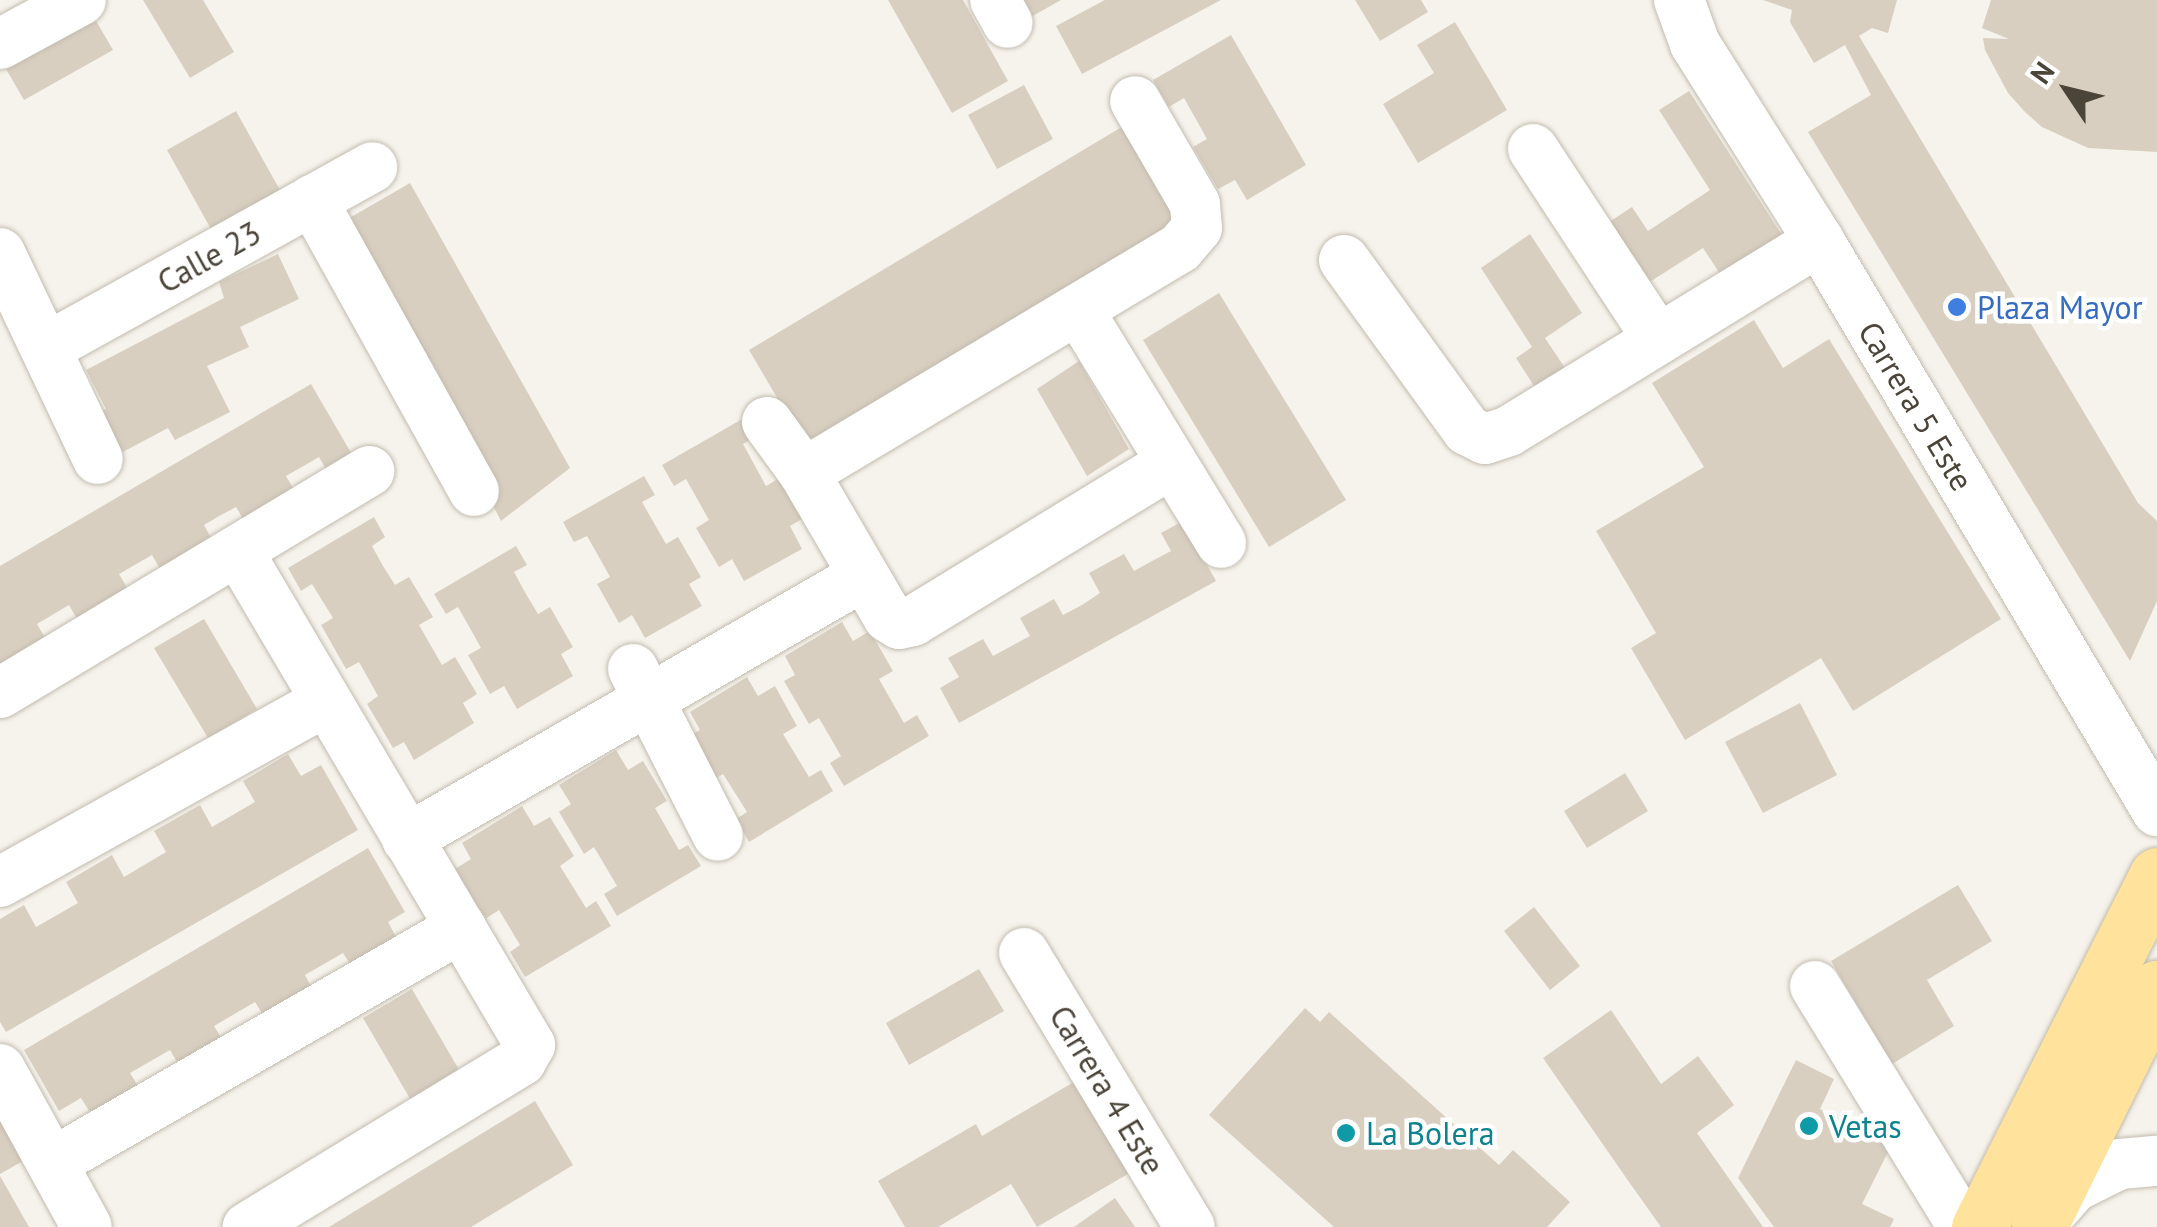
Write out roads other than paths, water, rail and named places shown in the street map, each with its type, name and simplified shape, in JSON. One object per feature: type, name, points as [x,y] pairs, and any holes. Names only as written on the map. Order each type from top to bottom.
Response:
[{"type":"main road","points":[[1979,1227],[2157,875]]},
{"type":"main road","points":[[2040,1226],[2157,988]]},
{"type":"street","points":[[0,44],[81,0]]},
{"type":"street","name":"Carrera 5 Este","points":[[1679,0],[1695,44],[1819,241],[2157,811]]},
{"type":"street","points":[[804,473],[1180,248],[1197,228],[1195,204],[1135,101]]},
{"type":"street","points":[[1533,149],[1658,340]]},
{"type":"street","name":"Calle 23","points":[[46,348],[372,167]]},
{"type":"street","points":[[312,200],[474,491]]},
{"type":"street","points":[[1344,260],[1467,430],[1485,439],[1509,431],[1819,241]]},
{"type":"street","points":[[0,253],[98,459]]},
{"type":"street","points":[[1080,311],[1170,465],[1221,543]]},
{"type":"street","points":[[767,422],[804,473],[888,618],[898,624],[913,622],[1170,465]]},
{"type":"street","points":[[0,694],[369,471]]},
{"type":"street","points":[[239,552],[530,1045],[521,1061],[248,1227]]},
{"type":"street","points":[[398,824],[855,562]]},
{"type":"street","points":[[641,684],[718,836]]},
{"type":"street","points":[[0,882],[326,701]]},
{"type":"street","points":[[52,1163],[461,928]]},
{"type":"street","name":"Carrera 4 Este","points":[[1024,953],[1190,1227]]},
{"type":"street","points":[[1814,986],[1963,1227]]},
{"type":"street","points":[[0,1070],[87,1227]]},
{"type":"street","points":[[2040,1226],[2074,1187],[2120,1164],[2157,1162]]},
{"type":"place","name":"Plaza Mayor","points":[[1957,307]]},
{"type":"place","name":"Vetas","points":[[1809,1126]]},
{"type":"place","name":"La Bolera","points":[[1346,1133]]}]
